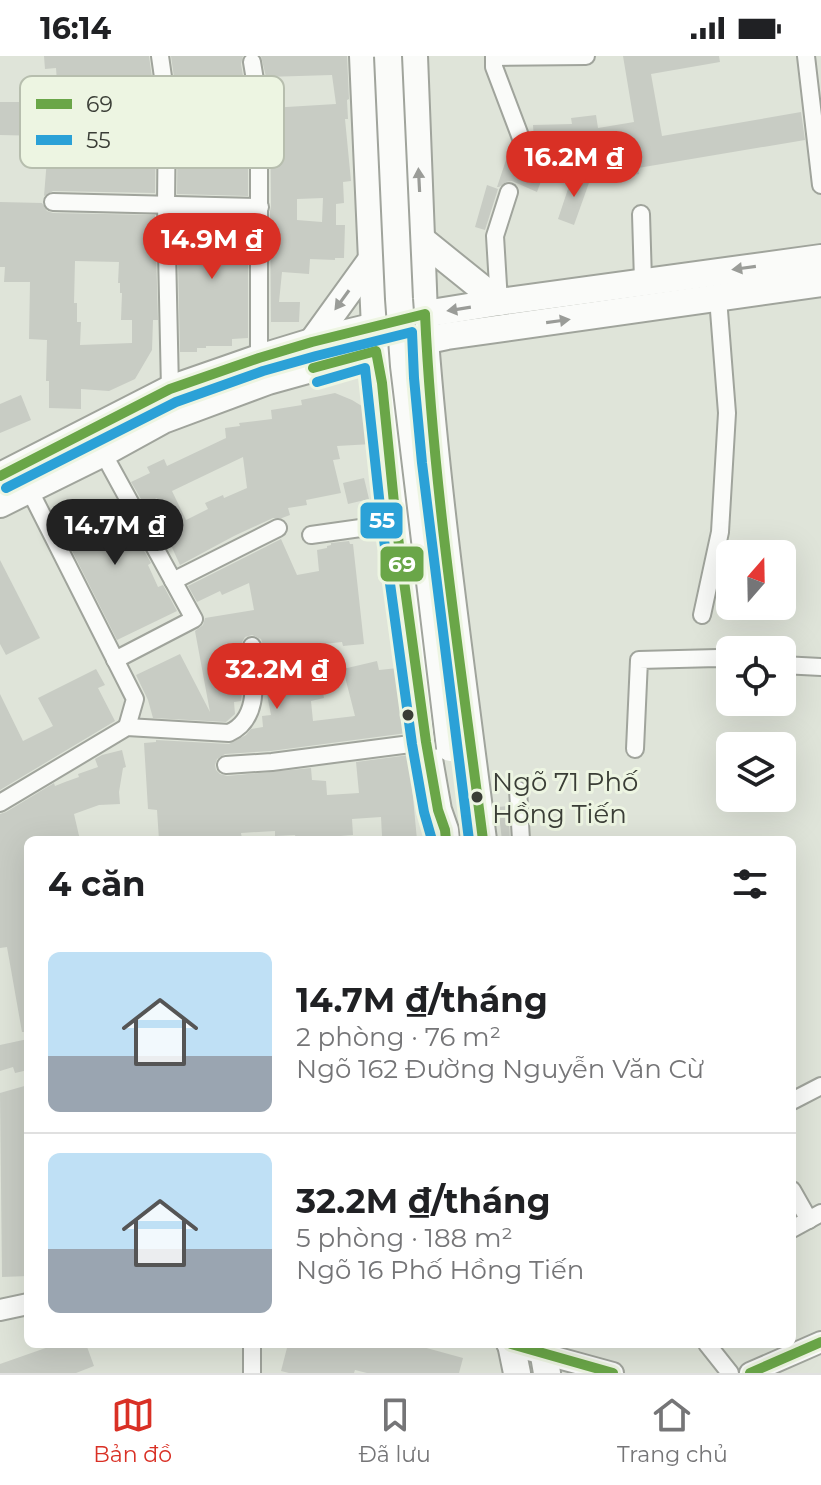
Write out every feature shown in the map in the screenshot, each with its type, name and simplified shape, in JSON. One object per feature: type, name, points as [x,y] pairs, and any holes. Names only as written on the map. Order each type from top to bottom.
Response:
[{"type":"main road","points":[[363,56],[376,338],[396,523],[438,745],[482,833]]},
{"type":"main road","points":[[388,56],[399,299],[445,835]]},
{"type":"main road","points":[[414,56],[425,327],[438,477],[482,833]]},
{"type":"main road","points":[[422,240],[499,302]]},
{"type":"main road","points":[[0,504],[163,420],[376,338],[425,327],[499,302],[821,258]]},
{"type":"main road","points":[[312,342],[372,259]]},
{"type":"main road","points":[[425,327],[718,298],[821,283]]},
{"type":"main road","points":[[0,476],[170,389],[312,342],[376,338]]},
{"type":"main road","points":[[511,1348],[517,1373]]},
{"type":"street","points":[[160,56],[163,76]]},
{"type":"street","points":[[533,170],[494,67],[494,57],[586,56]]},
{"type":"street","points":[[806,56],[815,80],[821,185]]},
{"type":"street","points":[[252,62],[254,76]]},
{"type":"street","points":[[166,168],[170,389]]},
{"type":"street","points":[[259,358],[260,168]]},
{"type":"street","points":[[499,302],[495,236],[509,192]]},
{"type":"street","points":[[53,202],[260,207]]},
{"type":"street","points":[[641,214],[643,281]]},
{"type":"street","points":[[702,615],[720,532],[727,413],[718,298]]},
{"type":"street","points":[[103,453],[194,619],[115,660]]},
{"type":"street","points":[[29,489],[135,699],[127,727]]},
{"type":"street","points":[[311,535],[396,523]]},
{"type":"street","points":[[173,581],[278,528]]},
{"type":"street","points":[[0,803],[127,727],[229,733],[238,729],[253,708],[252,646]]},
{"type":"street","points":[[635,749],[639,660],[716,658]]},
{"type":"street","points":[[796,667],[821,667]]},
{"type":"street","points":[[226,765],[438,745]]},
{"type":"street","points":[[518,790],[521,836]]},
{"type":"street","points":[[796,1099],[821,1086]]},
{"type":"street","points":[[796,1195],[815,1217],[796,1227]]},
{"type":"street","points":[[0,1310],[24,1305]]},
{"type":"street","points":[[750,1373],[821,1342]]},
{"type":"street","points":[[252,1348],[252,1373]]},
{"type":"street","points":[[520,1348],[544,1357],[613,1373]]},
{"type":"street","points":[[710,1348],[730,1373]]},
{"type":"building","points":[[44,56],[149,56],[152,76],[57,76],[56,68],[45,69]]},
{"type":"building","points":[[171,56],[243,56],[243,76],[174,76]]},
{"type":"building","points":[[261,56],[347,56],[349,99],[348,119],[345,119],[351,181],[343,182],[344,203],[336,204],[336,225],[345,225],[344,258],[310,259],[309,274],[282,272],[279,302],[300,302],[299,322],[271,322],[271,326],[270,168],[284,168],[284,107],[336,104],[332,75],[266,76]],"holes":[[[323,198],[322,222],[297,220],[297,199]]]},
{"type":"building","points":[[623,56],[719,56],[720,62],[651,74],[662,136],[801,112],[805,140],[638,168],[639,174],[612,179],[604,139],[598,157],[576,160],[575,149],[541,150],[540,139],[534,139],[533,125],[572,124],[571,118],[596,115],[598,128],[634,122]]},
{"type":"building","points":[[0,102],[20,102],[20,135],[0,135]]},
{"type":"building","points":[[508,154],[516,157],[527,179],[536,180],[543,176],[537,192],[512,181],[497,187]]},
{"type":"building","points":[[46,168],[155,168],[155,193],[53,191],[44,196]]},
{"type":"building","points":[[177,168],[248,168],[248,196],[177,194]]},
{"type":"building","points":[[573,174],[590,180],[574,225],[558,219]]},
{"type":"building","points":[[487,185],[498,189],[485,230],[475,227]]},
{"type":"building","points":[[0,202],[42,203],[47,211],[53,213],[155,215],[158,320],[153,320],[152,350],[135,379],[109,391],[81,389],[81,409],[49,408],[47,340],[29,339],[30,282],[4,282],[5,267],[0,267]],"holes":[[[75,261],[119,262],[121,320],[132,320],[132,343],[80,345],[81,322],[77,322],[77,303],[74,303]]]},
{"type":"building","points":[[177,216],[248,218],[248,338],[232,339],[232,346],[206,346],[197,348],[197,352],[180,352]]},
{"type":"building","points":[[335,393],[365,408],[372,444],[337,446],[340,459],[333,460],[341,493],[306,500],[307,505],[288,508],[290,515],[273,518],[180,565],[164,530],[171,527],[157,498],[144,504],[131,482],[150,473],[147,467],[164,459],[167,466],[226,438],[225,428],[272,419],[271,410],[302,405],[301,400]],"holes":[[[243,457],[247,488],[205,503],[208,509],[186,520],[172,491]]]},
{"type":"building","points":[[21,395],[31,420],[0,433],[0,404]]},
{"type":"building","points":[[364,478],[369,499],[348,504],[343,483]]},
{"type":"building","points":[[116,499],[151,563],[148,565],[158,587],[163,585],[177,611],[117,640],[55,517],[61,510],[82,500],[89,513]]},
{"type":"building","points":[[281,539],[297,575],[319,571],[317,550],[327,548],[331,543],[349,541],[353,544],[364,644],[343,646],[342,642],[315,645],[324,698],[311,701],[313,721],[355,716],[343,669],[377,661],[379,670],[398,668],[407,733],[225,754],[217,759],[216,770],[227,776],[311,768],[312,780],[326,781],[327,795],[359,793],[356,762],[409,755],[417,836],[382,836],[381,817],[352,819],[353,835],[275,836],[275,831],[241,833],[242,836],[159,836],[157,810],[148,809],[144,743],[156,740],[229,744],[251,729],[263,727],[262,716],[271,715],[265,684],[263,645],[261,639],[252,635],[242,642],[241,701],[234,702],[235,714],[226,722],[153,718],[136,675],[180,654],[210,712],[195,631],[203,625],[205,618],[254,610],[249,583],[222,595],[220,591],[197,602],[188,586]]},
{"type":"building","points":[[0,560],[40,638],[6,655],[0,644]]},
{"type":"building","points":[[96,669],[105,685],[98,688],[115,721],[0,790],[0,694],[23,741],[53,726],[38,698]]},
{"type":"building","points":[[122,750],[126,767],[123,768],[119,792],[120,804],[99,805],[74,814],[79,836],[24,836],[22,1032],[7,947],[0,948],[0,814],[54,783],[55,786],[98,767],[95,759]]},
{"type":"building","points":[[508,806],[510,836],[502,836],[498,807]]},
{"type":"building","points":[[24,1040],[24,1071],[15,1073],[13,1067],[0,1071],[0,1045]]},
{"type":"building","points":[[24,1086],[24,1276],[2,1277],[0,1093]]},
{"type":"building","points":[[46,1348],[87,1348],[94,1366],[76,1373],[0,1373],[0,1364]]},
{"type":"building","points":[[287,1348],[427,1348],[463,1358],[459,1373],[281,1371]]},
{"type":"transit line","name":"69","points":[[0,476],[170,389],[312,342],[425,314],[441,511],[482,836]]},
{"type":"transit line","name":"55","points":[[6,488],[176,402],[263,371],[412,332],[422,463],[469,836]]},
{"type":"transit line","name":"69","points":[[313,368],[376,351],[426,742],[446,836]]},
{"type":"transit line","name":"55","points":[[317,382],[365,368],[382,525],[412,744],[431,836]]},
{"type":"transit line","name":"69","points":[[750,1373],[821,1342]]},
{"type":"transit line","name":"69","points":[[525,1348],[613,1373]]},
{"type":"place","name":"Ngõ 71 Phố Hồng Tiến","points":[[477,797]]}]
